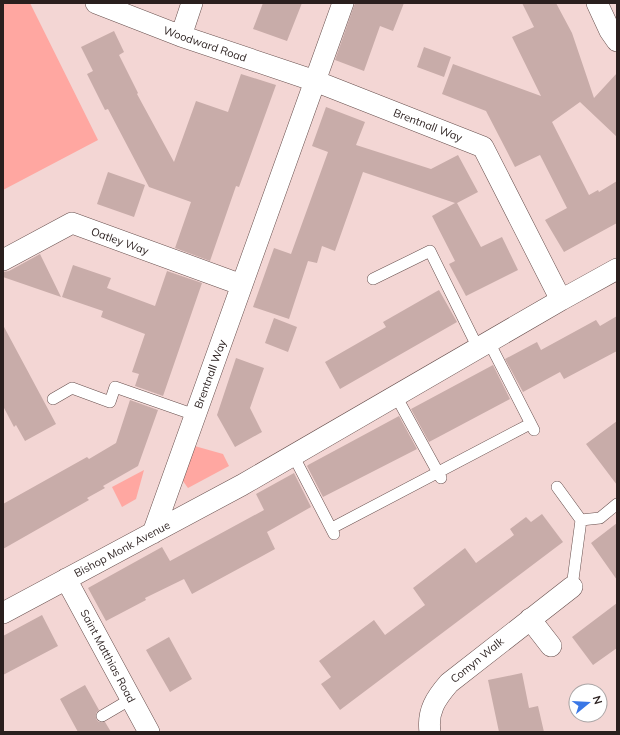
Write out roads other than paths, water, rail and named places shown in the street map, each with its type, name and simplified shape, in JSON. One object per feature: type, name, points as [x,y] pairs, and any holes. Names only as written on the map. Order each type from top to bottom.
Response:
[{"type":"street","name":"Woodward Road","points":[[96,3],[181,36],[315,82]]},
{"type":"street","points":[[181,36],[192,3]]},
{"type":"street","points":[[315,82],[343,3]]},
{"type":"street","points":[[596,3],[610,31],[617,41]]},
{"type":"street","name":"Brentnall Way","points":[[153,533],[315,82],[483,147],[562,300]]},
{"type":"street","name":"Oatley Way","points":[[3,260],[72,223],[242,285]]},
{"type":"street","points":[[293,455],[562,300],[616,272]]},
{"type":"street","name":"Bishop Monk Avenue","points":[[3,613],[242,485],[293,455]]},
{"type":"street","name":"Saint Matthias Road","points":[[66,579],[149,732]]},
{"type":"street","name":"Comyn Walk","points":[[430,732],[429,719],[433,706],[449,683],[572,587]]},
{"type":"street","points":[[530,619],[551,646]]},
{"type":"lane","points":[[293,455],[333,531],[532,427],[483,345],[430,251],[373,279]]},
{"type":"lane","points":[[53,399],[72,388],[110,402],[115,387],[195,415]]},
{"type":"lane","points":[[396,396],[440,475]]},
{"type":"lane","points":[[557,487],[581,520],[600,518],[617,504]]},
{"type":"lane","name":"Comyn Walk","points":[[572,587],[581,520]]},
{"type":"lane","points":[[102,716],[131,699]]}]
